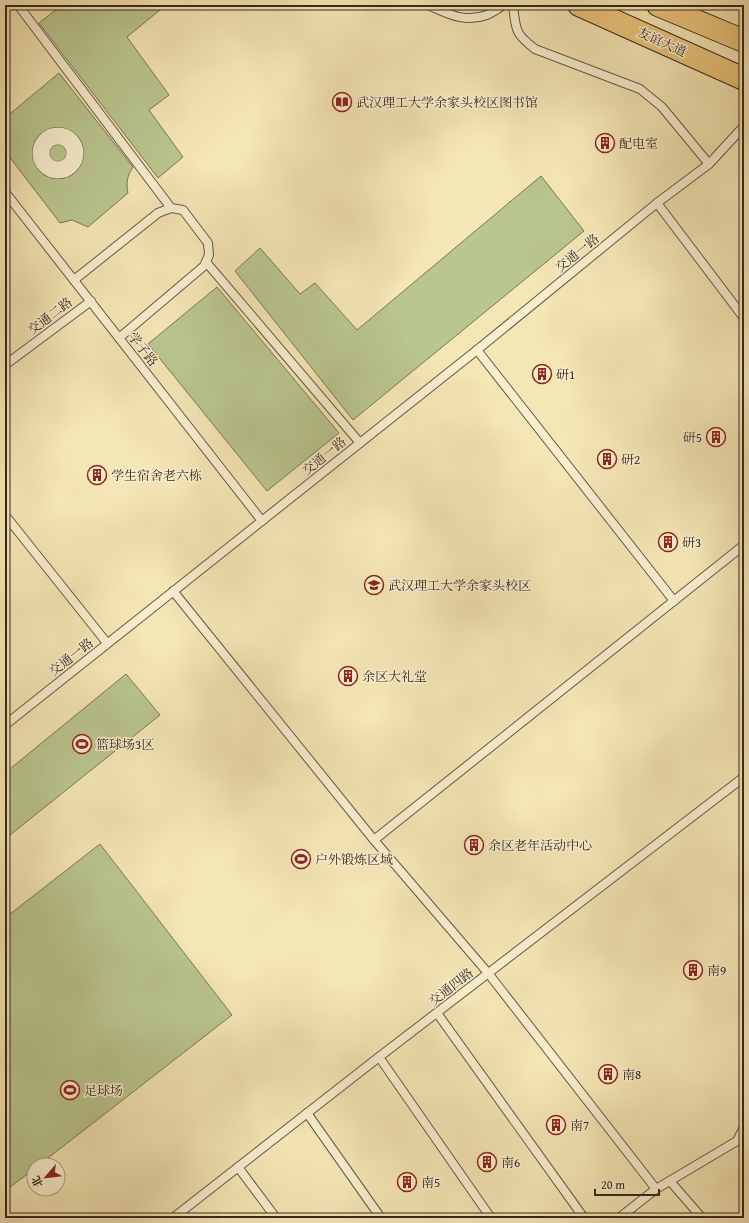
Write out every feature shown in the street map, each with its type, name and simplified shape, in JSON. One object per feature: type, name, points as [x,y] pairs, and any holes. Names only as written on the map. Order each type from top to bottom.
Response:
[{"type":"main road","name":"友谊大道","points":[[579,5],[744,79]]},
{"type":"main road","points":[[658,5],[744,41]]},
{"type":"lane","points":[[18,5],[171,208]]},
{"type":"lane","points":[[428,5],[457,17],[474,19],[489,14],[503,5]]},
{"type":"lane","points":[[513,5],[515,26],[519,36],[527,43],[535,49],[640,89],[662,107],[709,164]]},
{"type":"lane","name":"交通一路","points":[[5,725],[477,350],[657,203],[709,164],[744,126]]},
{"type":"lane","name":"学子路","points":[[5,192],[262,521]]},
{"type":"lane","points":[[657,203],[744,318]]},
{"type":"lane","points":[[74,280],[158,213],[171,208],[183,210],[208,243],[209,255],[206,262],[204,266],[119,338]]},
{"type":"lane","points":[[206,262],[360,443]]},
{"type":"lane","name":"交通二路","points":[[5,365],[91,301]]},
{"type":"lane","points":[[477,350],[674,601]]},
{"type":"lane","points":[[5,515],[107,644]]},
{"type":"lane","points":[[374,840],[744,545]]},
{"type":"lane","points":[[173,591],[374,840],[488,973],[656,1189]]},
{"type":"lane","name":"交通四路","points":[[173,1218],[378,1057],[744,777]]},
{"type":"lane","points":[[437,1013],[584,1218]]},
{"type":"lane","points":[[378,1057],[491,1218]]},
{"type":"lane","points":[[307,1113],[381,1218]]},
{"type":"lane","points":[[619,1218],[656,1189],[738,1141],[744,1127]]},
{"type":"lane","points":[[238,1167],[276,1218]]},
{"type":"lane","points":[[670,1181],[702,1218]]},
{"type":"green space","points":[[62,5],[166,5],[127,37],[169,95],[149,110],[183,157],[158,178],[39,23]]},
{"type":"green space","points":[[59,73],[133,167],[129,173],[127,186],[128,193],[88,227],[72,220],[60,223],[5,151],[5,118]]},
{"type":"green space","points":[[541,176],[584,231],[353,420],[235,271],[260,248],[300,294],[315,283],[357,330]]},
{"type":"green space","points":[[217,287],[339,433],[267,491],[148,344]]},
{"type":"green space","name":"篮球场3区","points":[[126,674],[160,715],[5,839],[5,773]]},
{"type":"green space","name":"足球场","points":[[100,844],[232,1015],[49,1157],[26,1157],[26,1175],[5,1191],[5,918]]},
{"type":"place","name":"武汉理工大学余家头校区图书馆","points":[[342,102]]},
{"type":"place","name":"配电室","points":[[605,143]]},
{"type":"place","name":"研1","points":[[542,374]]},
{"type":"place","name":"研5","points":[[716,437]]},
{"type":"place","name":"研2","points":[[607,459]]},
{"type":"place","name":"学生宿舍老六栋","points":[[97,475]]},
{"type":"place","name":"研3","points":[[668,542]]},
{"type":"place","name":"武汉理工大学余家头校区","points":[[374,585]]},
{"type":"place","name":"余区大礼堂","points":[[348,676]]},
{"type":"place","name":"篮球场3区","points":[[82,744]]},
{"type":"place","name":"余区老年活动中心","points":[[474,845]]},
{"type":"place","name":"户外锻炼区域","points":[[301,859]]},
{"type":"place","name":"南9","points":[[693,970]]},
{"type":"place","name":"南8","points":[[608,1074]]},
{"type":"place","name":"足球场","points":[[70,1090]]},
{"type":"place","name":"南7","points":[[556,1125]]},
{"type":"place","name":"南6","points":[[487,1162]]},
{"type":"place","name":"南5","points":[[407,1182]]}]
